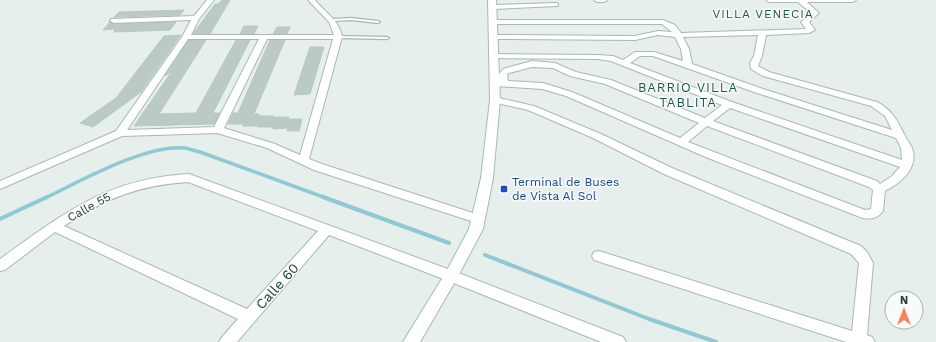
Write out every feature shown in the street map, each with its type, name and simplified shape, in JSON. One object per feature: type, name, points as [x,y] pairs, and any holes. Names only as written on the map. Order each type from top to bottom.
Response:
[{"type":"street","points":[[120,133],[186,37],[196,18],[211,0]]},
{"type":"street","points":[[303,161],[338,37],[338,30],[332,20],[312,0]]},
{"type":"street","points":[[597,0],[604,0]]},
{"type":"street","points":[[769,0],[852,0]]},
{"type":"street","points":[[494,37],[635,38],[658,33],[679,35],[810,31],[810,28],[805,22],[815,13],[800,0]]},
{"type":"street","points":[[500,83],[494,56],[492,4],[556,5]]},
{"type":"street","points":[[114,21],[196,18]]},
{"type":"street","points":[[493,22],[658,22],[668,24],[679,35],[678,36],[685,49],[688,65]]},
{"type":"street","points":[[762,33],[758,56],[754,63],[754,67],[756,69],[766,74],[879,106],[893,117],[907,150],[908,158],[902,175],[879,189]]},
{"type":"street","points":[[186,37],[338,37]]},
{"type":"street","points":[[218,130],[264,37]]},
{"type":"street","points":[[625,62],[635,55],[647,53],[688,65],[760,91],[900,136]]},
{"type":"street","points":[[494,56],[598,57],[625,62],[729,104],[906,165]]},
{"type":"street","points":[[411,342],[451,276],[477,224],[487,178],[495,100],[503,74],[506,71],[532,64],[551,65],[573,74],[608,82],[732,133],[873,184],[879,189]]},
{"type":"street","points":[[500,83],[532,85],[561,91],[712,156],[864,214],[872,214],[876,211],[879,189]]},
{"type":"street","points":[[495,100],[531,108],[597,136],[668,172],[856,250],[866,263],[863,341],[599,256]]},
{"type":"street","points":[[682,142],[729,104]]},
{"type":"street","points":[[0,185],[120,133],[218,130],[271,146],[303,161],[477,224]]},
{"type":"street","name":"Calle 55","points":[[0,266],[96,200],[115,192],[157,181],[189,178],[327,229]]},
{"type":"street","points":[[55,227],[249,317]]},
{"type":"street","points":[[327,229],[618,342]]},
{"type":"street","name":"Calle 60","points":[[226,342],[327,229]]},
{"type":"lane","points":[[332,20],[351,19],[378,22]]},
{"type":"lane","points":[[338,37],[387,38]]},
{"type":"building","points":[[222,0],[230,0],[210,34],[193,34],[215,4],[218,4]]},
{"type":"building","points":[[184,10],[180,15],[114,17],[119,12]]},
{"type":"building","points":[[110,22],[114,24],[176,22],[170,30],[114,32],[115,29],[103,30]]},
{"type":"building","points":[[244,26],[258,26],[254,34],[240,34]]},
{"type":"building","points":[[277,27],[290,27],[287,34],[273,34]]},
{"type":"building","points":[[181,35],[141,92],[93,127],[80,123],[116,98],[164,36]]},
{"type":"building","points":[[189,40],[206,40],[159,114],[196,113],[236,40],[250,40],[213,113],[220,113],[214,124],[134,126],[172,71],[165,76]]},
{"type":"building","points":[[270,40],[285,40],[254,114],[259,114],[258,116],[302,119],[299,131],[287,131],[288,128],[273,129],[273,127],[228,124],[233,113],[238,113]]},
{"type":"building","points":[[310,47],[324,47],[310,94],[294,95]]},
{"type":"waterway","points":[[45,198],[114,165],[169,148],[185,148],[200,152],[326,198]]},
{"type":"waterway","points":[[0,219],[47,197]]},
{"type":"waterway","points":[[323,197],[449,243]]},
{"type":"waterway","points":[[485,255],[649,319],[716,342]]},
{"type":"place","name":"Terminal de Buses de Vista Al Sol","points":[[504,189]]},
{"type":"district","name":"VILLA VENECIA","points":[[763,14]]},
{"type":"district","name":"BARRIO VILLA TABLITA","points":[[688,94]]}]
